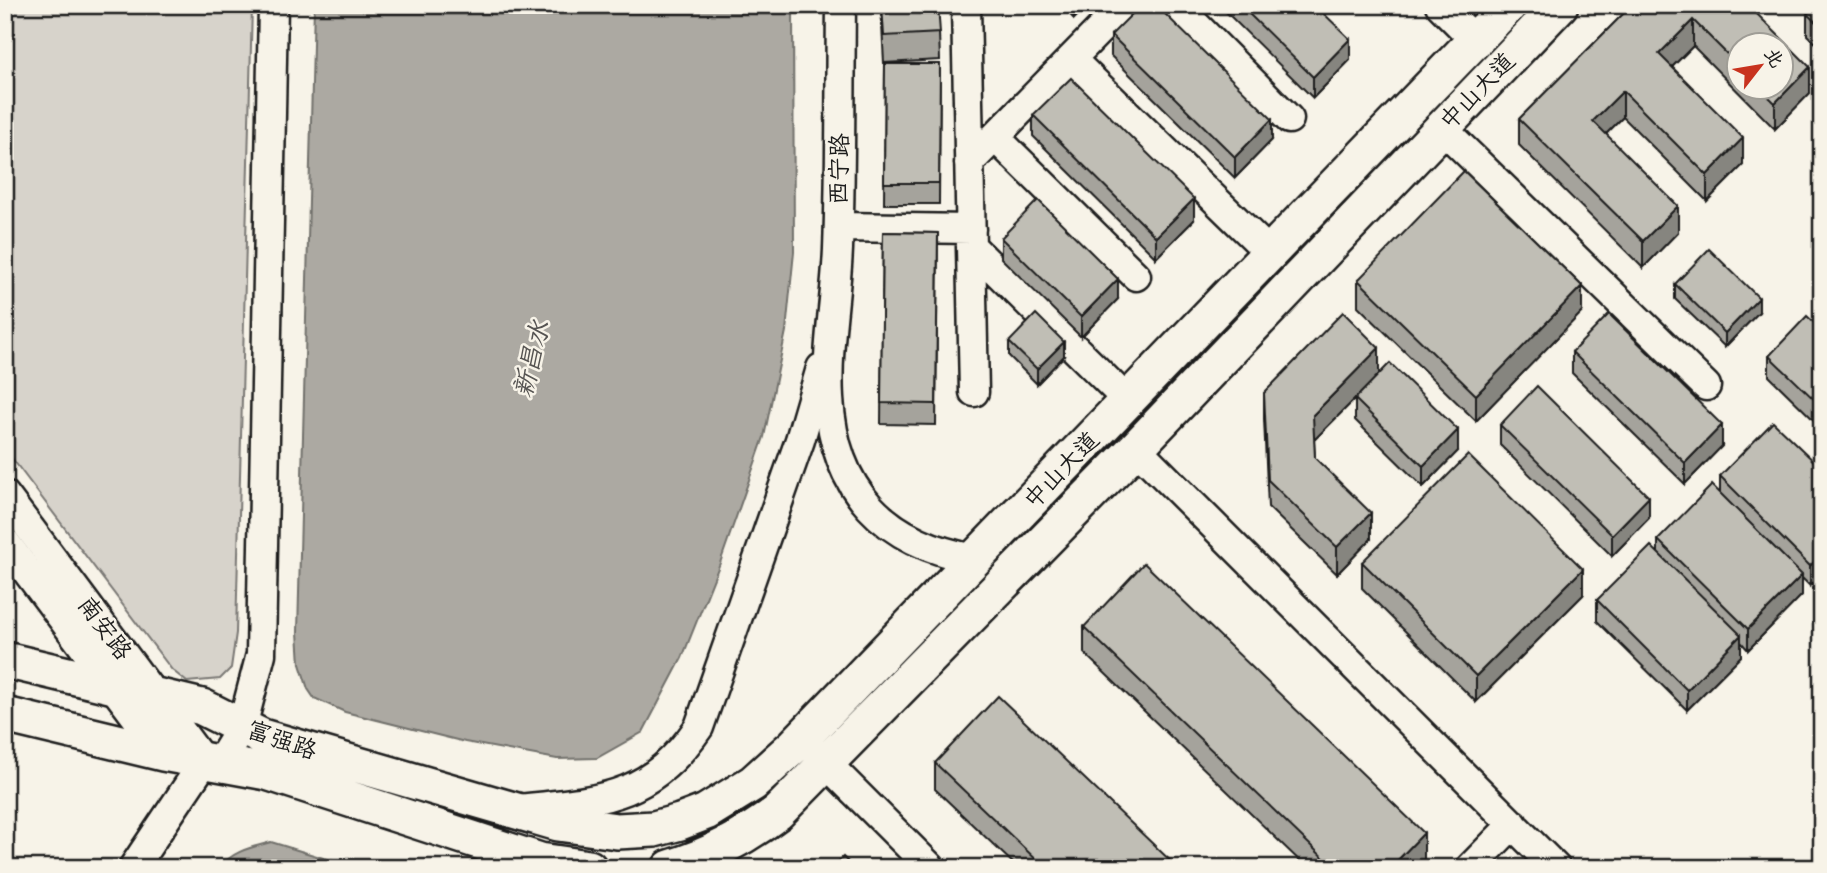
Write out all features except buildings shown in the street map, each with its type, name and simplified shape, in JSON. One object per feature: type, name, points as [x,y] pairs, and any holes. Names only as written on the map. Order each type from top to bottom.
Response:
[{"type":"main road","name":"中山大道","points":[[558,823],[617,831],[654,829],[706,812],[753,783],[788,751],[975,559],[1509,5]]},
{"type":"main road","name":"中山大道","points":[[670,868],[705,856],[752,832],[778,812],[1136,448],[1560,5]]},
{"type":"main road","name":"富强路","points":[[5,660],[202,707],[262,737],[558,823]]},
{"type":"main road","name":"富强路","points":[[5,715],[163,753],[267,772],[540,861],[589,868]]},
{"type":"street","points":[[133,868],[242,727],[261,654],[273,5]]},
{"type":"street","name":"西宁路","points":[[831,332],[839,227],[841,5]]},
{"type":"street","points":[[965,5],[974,392]]},
{"type":"street","points":[[969,163],[1124,5]]},
{"type":"street","points":[[1175,5],[1289,119]]},
{"type":"street","points":[[1440,5],[1475,40]]},
{"type":"street","points":[[1071,60],[1270,253]]},
{"type":"street","points":[[1442,128],[1706,386]]},
{"type":"street","points":[[995,137],[1136,276]]},
{"type":"street","points":[[839,227],[971,237],[1128,401]]},
{"type":"street","points":[[831,332],[829,386],[832,422],[844,465],[864,502],[877,516],[909,538],[930,548],[975,559]]},
{"type":"street","points":[[513,810],[598,800],[627,791],[643,783],[672,761],[699,727],[800,440],[831,332]]},
{"type":"street","points":[[1136,448],[1556,868]]},
{"type":"street","name":"南安路","points":[[5,495],[155,696],[212,763]]},
{"type":"street","name":"南安路","points":[[5,542],[163,753]]},
{"type":"street","points":[[827,764],[932,868]]},
{"type":"street","points":[[1470,868],[1513,824]]},
{"type":"shaded area","points":[[5,5],[252,5],[236,633],[231,668],[220,679],[187,682],[172,670],[5,449]]},
{"type":"water","name":"新昌水","points":[[314,5],[793,5],[794,252],[786,331],[764,437],[720,563],[682,658],[643,732],[597,758],[557,759],[465,742],[345,712],[314,698],[308,689],[300,664],[298,632]]},
{"type":"water","points":[[271,842],[356,868],[220,868],[230,857]]}]
